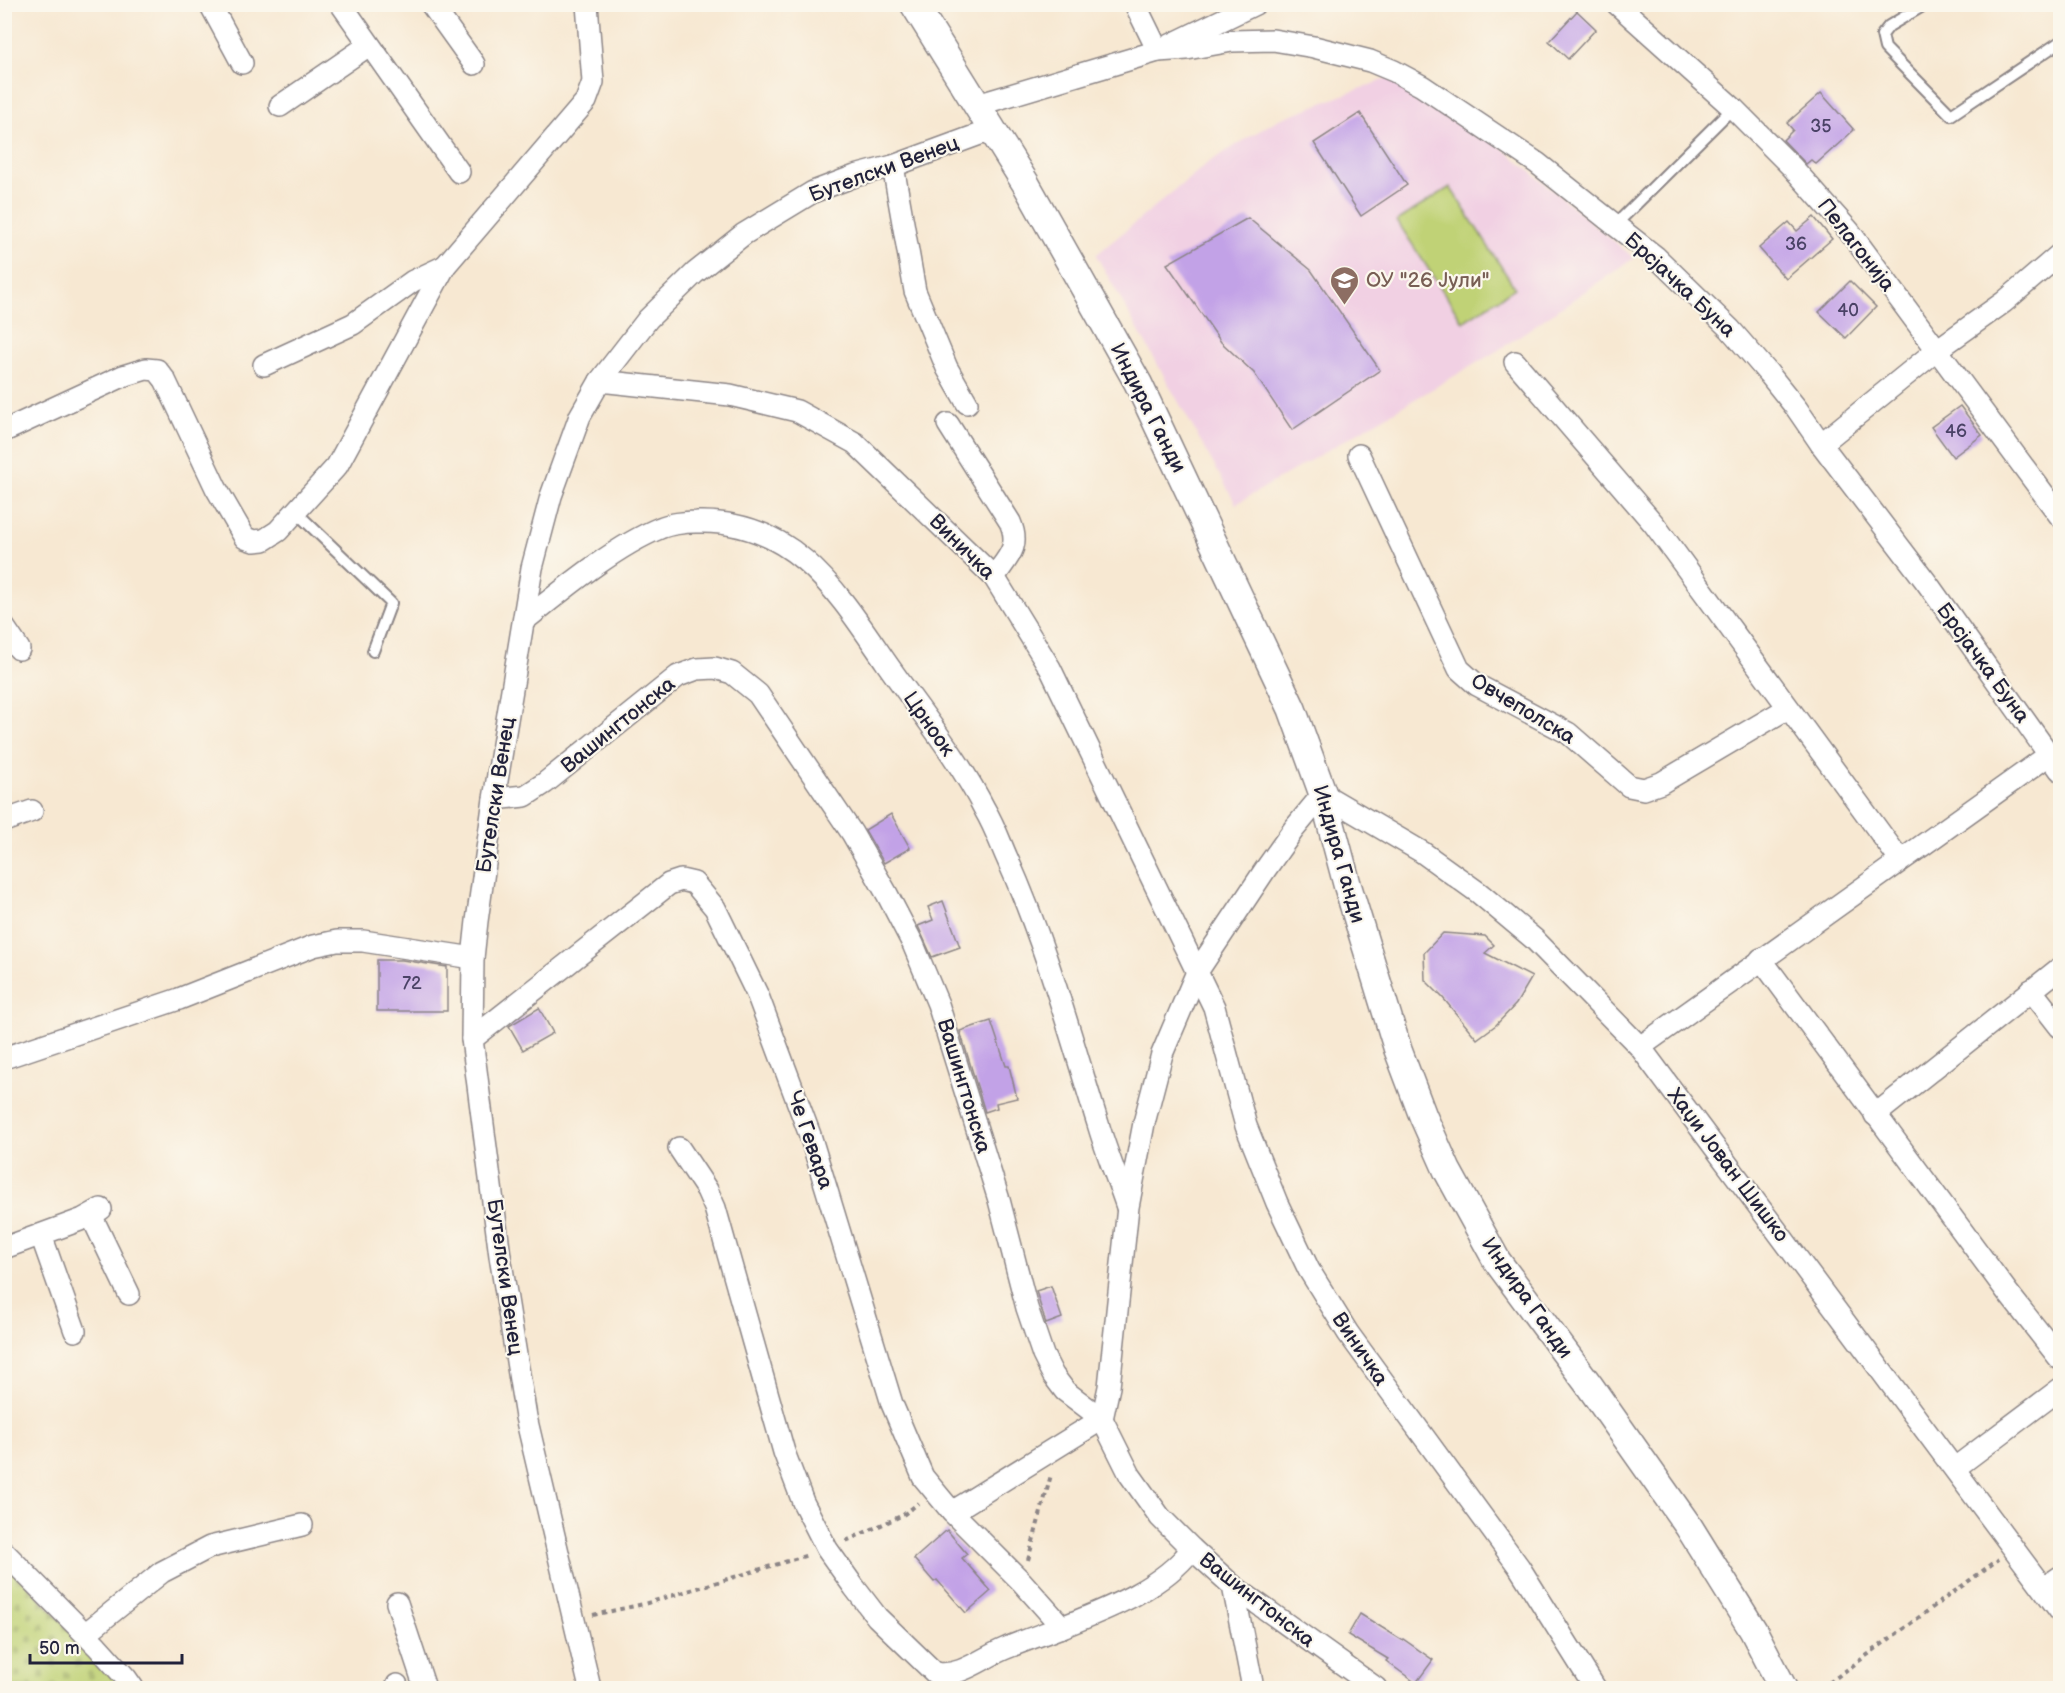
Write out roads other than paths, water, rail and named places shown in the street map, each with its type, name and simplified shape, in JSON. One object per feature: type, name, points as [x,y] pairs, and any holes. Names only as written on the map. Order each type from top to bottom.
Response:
[{"type":"street","points":[[210,4],[242,63]]},
{"type":"street","points":[[341,4],[459,172]]},
{"type":"street","points":[[431,4],[474,64]]},
{"type":"street","points":[[4,431],[123,376],[146,369],[157,370],[165,380],[216,488],[245,537],[254,541],[264,540],[278,531],[337,466],[445,266],[586,101],[592,82],[587,4]]},
{"type":"street","name":"Индира Ганди","points":[[914,4],[1026,184],[1138,383],[1292,709],[1323,794],[1347,884],[1398,1050],[1423,1116],[1447,1170],[1497,1261],[1589,1385],[1689,1527],[1753,1630],[1783,1689]]},
{"type":"street","points":[[1135,4],[1158,51]]},
{"type":"street","points":[[977,105],[1158,51],[1255,4]]},
{"type":"street","name":"Пелагонија","points":[[1617,4],[1733,108],[1792,167],[1849,231],[2061,516]]},
{"type":"street","name":"Брсјачка Буна","points":[[1158,51],[1187,49],[1232,41],[1273,40],[1314,47],[1370,61],[1422,86],[1537,163],[1656,257],[1730,329],[1797,408],[1821,444],[1927,583],[2055,762]]},
{"type":"street","points":[[280,106],[369,45]]},
{"type":"street","name":"Бутелски Венец","points":[[590,1689],[526,1417],[500,1256],[472,1039],[472,958],[494,799],[532,568],[551,496],[580,416],[600,381],[648,318],[695,273],[744,234],[813,192],[991,130]]},
{"type":"street","points":[[893,166],[915,291],[946,368],[967,403]]},
{"type":"street","points":[[1821,444],[1937,350],[2004,302],[2061,254]]},
{"type":"street","points":[[264,365],[352,324],[413,280],[445,266]]},
{"type":"street","points":[[1515,362],[1653,524],[1900,860]]},
{"type":"street","name":"Виничка","points":[[600,381],[730,395],[797,411],[855,443],[994,577],[1050,668],[1214,1007],[1246,1126],[1277,1203],[1309,1270],[1347,1334],[1519,1567],[1595,1689]]},
{"type":"street","points":[[948,424],[1016,535],[1014,549],[994,577]]},
{"type":"street","name":"Овчеполска","points":[[1359,455],[1459,669],[1477,685],[1568,733],[1629,786],[1644,789],[1661,783],[1788,708]]},
{"type":"street","name":"Црноок","points":[[525,620],[576,580],[630,544],[662,527],[695,522],[734,524],[777,540],[817,571],[841,597],[945,745],[985,810],[1025,899],[1044,949],[1064,1007],[1100,1130],[1128,1207]]},
{"type":"street","points":[[4,627],[19,649]]},
{"type":"street","name":"Вашингтонска","points":[[494,799],[525,796],[545,783],[678,676],[697,669],[716,668],[732,673],[758,694],[852,833],[913,944],[941,1014],[999,1200],[1028,1308],[1043,1355],[1053,1375],[1065,1391],[1102,1419],[1130,1476],[1160,1517],[1192,1549],[1233,1586],[1376,1689]]},
{"type":"street","points":[[1640,1047],[1900,860],[2055,762]]},
{"type":"street","points":[[952,1512],[1102,1419],[1109,1387],[1128,1207],[1144,1123],[1162,1054],[1197,972],[1270,861],[1323,794]]},
{"type":"street","name":"Хаџи Јован Шишко","points":[[1323,794],[1422,852],[1479,893],[1534,939],[1640,1047],[2014,1548],[2052,1583],[2061,1611]]},
{"type":"street","points":[[4,821],[32,811]]},
{"type":"street","name":"Че Гевара","points":[[472,1039],[669,884],[681,880],[694,883],[715,908],[758,996],[810,1135],[892,1404],[923,1477],[976,1538],[1022,1582],[1062,1627]]},
{"type":"street","points":[[4,1058],[179,999],[313,946],[337,941],[363,941],[472,958]]},
{"type":"street","points":[[1761,959],[2008,1293],[2061,1359]]},
{"type":"street","points":[[1875,1115],[2061,968]]},
{"type":"street","points":[[2031,990],[2061,1027]]},
{"type":"street","points":[[679,1148],[707,1190],[715,1208],[784,1452],[803,1502],[827,1549],[877,1617],[935,1674],[955,1673],[998,1652],[1100,1611],[1146,1587],[1174,1568],[1192,1549]]},
{"type":"street","points":[[4,1248],[96,1212],[129,1294]]},
{"type":"street","points":[[41,1235],[75,1331]]},
{"type":"street","points":[[1065,1391],[1109,1387]]},
{"type":"street","points":[[1955,1468],[2061,1389]]},
{"type":"street","points":[[86,1634],[162,1572],[210,1547],[302,1525]]},
{"type":"street","points":[[4,1552],[86,1634],[126,1678],[133,1689]]},
{"type":"street","points":[[1233,1586],[1253,1689]]},
{"type":"street","points":[[397,1603],[425,1689]]},
{"type":"lane","points":[[1926,4],[1888,26],[1882,35],[1885,48],[1951,115],[2061,42]]},
{"type":"lane","points":[[1615,225],[1733,108]]},
{"type":"lane","points":[[296,512],[391,603],[373,651]]},
{"type":"place","name":"ОУ \"26 Јули\"","points":[[1345,306]]}]
